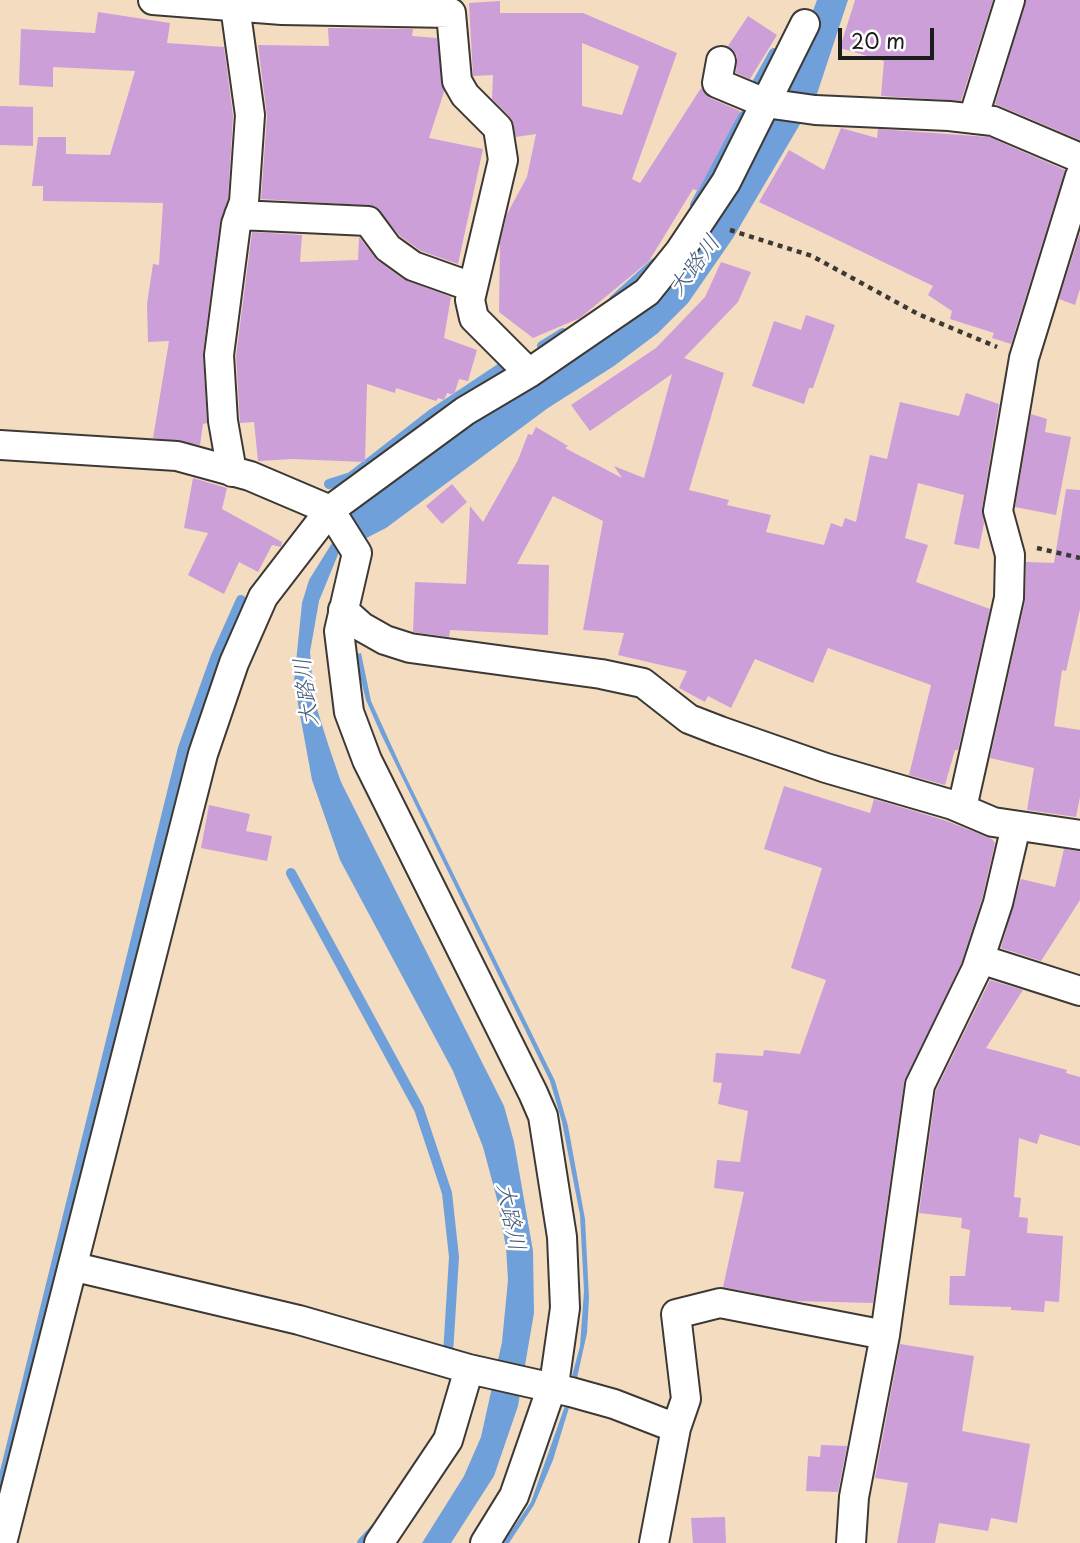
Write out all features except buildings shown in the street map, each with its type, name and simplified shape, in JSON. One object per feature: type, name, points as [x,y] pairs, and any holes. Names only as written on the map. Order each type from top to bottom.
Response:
[{"type":"street","points":[[153,0],[235,6],[452,13],[457,81],[465,95],[498,128],[503,160],[470,300],[474,318],[529,373]]},
{"type":"street","points":[[973,119],[1010,0]]},
{"type":"street","points":[[232,472],[223,421],[219,355],[239,215],[244,202],[250,115],[235,6]]},
{"type":"street","points":[[2,1543],[75,1267],[203,754],[234,663],[263,597],[333,516],[465,411],[529,373],[647,292],[703,219],[726,183],[805,24]]},
{"type":"street","points":[[721,61],[717,83],[765,103],[815,110],[993,121],[1080,158]]},
{"type":"street","points":[[961,808],[1009,598],[1008,549],[998,511],[1024,358],[1080,176]]},
{"type":"street","points":[[239,215],[368,220],[388,248],[413,266],[472,287]]},
{"type":"street","points":[[0,445],[177,456],[232,472],[333,516],[357,553],[339,631],[349,712],[367,760],[543,1116],[562,1237],[565,1308],[551,1387],[514,1496],[485,1543]]},
{"type":"street","points":[[343,610],[374,634],[410,648],[601,674],[643,683],[689,719],[720,732],[826,768],[961,808],[993,822],[1080,835]]},
{"type":"street","points":[[851,1543],[854,1497],[885,1335],[920,1085],[980,959],[998,903],[1016,826]]},
{"type":"street","points":[[980,959],[1080,991]]},
{"type":"street","points":[[75,1267],[299,1321],[470,1369],[551,1387],[614,1404],[676,1428]]},
{"type":"street","points":[[654,1543],[676,1428],[686,1399],[676,1314],[720,1303],[885,1335]]},
{"type":"street","points":[[379,1543],[448,1440],[470,1369]]},
{"type":"path","points":[[703,219],[739,234],[812,256],[918,314],[1024,358]]},
{"type":"path","points":[[1008,549],[1046,548],[1080,558]]},
{"type":"water","name":"大路川","points":[[817,0],[848,0],[816,97],[733,238],[688,303],[658,333],[614,366],[548,408],[386,528],[339,552],[319,601],[310,652],[316,706],[329,747],[341,782],[504,1106],[514,1142],[533,1251],[534,1313],[518,1406],[494,1476],[451,1543],[422,1543],[464,1476],[481,1437],[502,1342],[508,1280],[506,1247],[483,1147],[453,1071],[340,860],[312,780],[294,682],[302,603],[309,580],[350,514],[448,439],[645,310],[679,276],[719,219],[772,121]]},
{"type":"water","points":[[361,653],[371,701],[555,1081],[568,1126],[585,1219],[589,1298],[587,1333],[577,1378],[572,1376],[580,1346],[584,1291],[580,1215],[562,1122],[550,1081],[381,734],[366,700],[359,672],[356,654]]},
{"type":"water","points":[[567,1400],[571,1401],[553,1460],[534,1505],[509,1543],[503,1543],[531,1502]]},
{"type":"waterway","points":[[755,87],[774,53]]},
{"type":"waterway","points":[[695,205],[743,116]]},
{"type":"waterway","points":[[614,300],[655,263]]},
{"type":"waterway","points":[[542,346],[563,333]]},
{"type":"waterway","points":[[329,484],[351,477],[432,414],[501,368]]},
{"type":"waterway","points":[[0,1492],[183,748],[216,656],[241,600]]},
{"type":"waterway","points":[[291,873],[419,1109],[447,1193],[454,1257],[448,1354]]},
{"type":"waterway","points":[[362,1543],[375,1529]]}]
